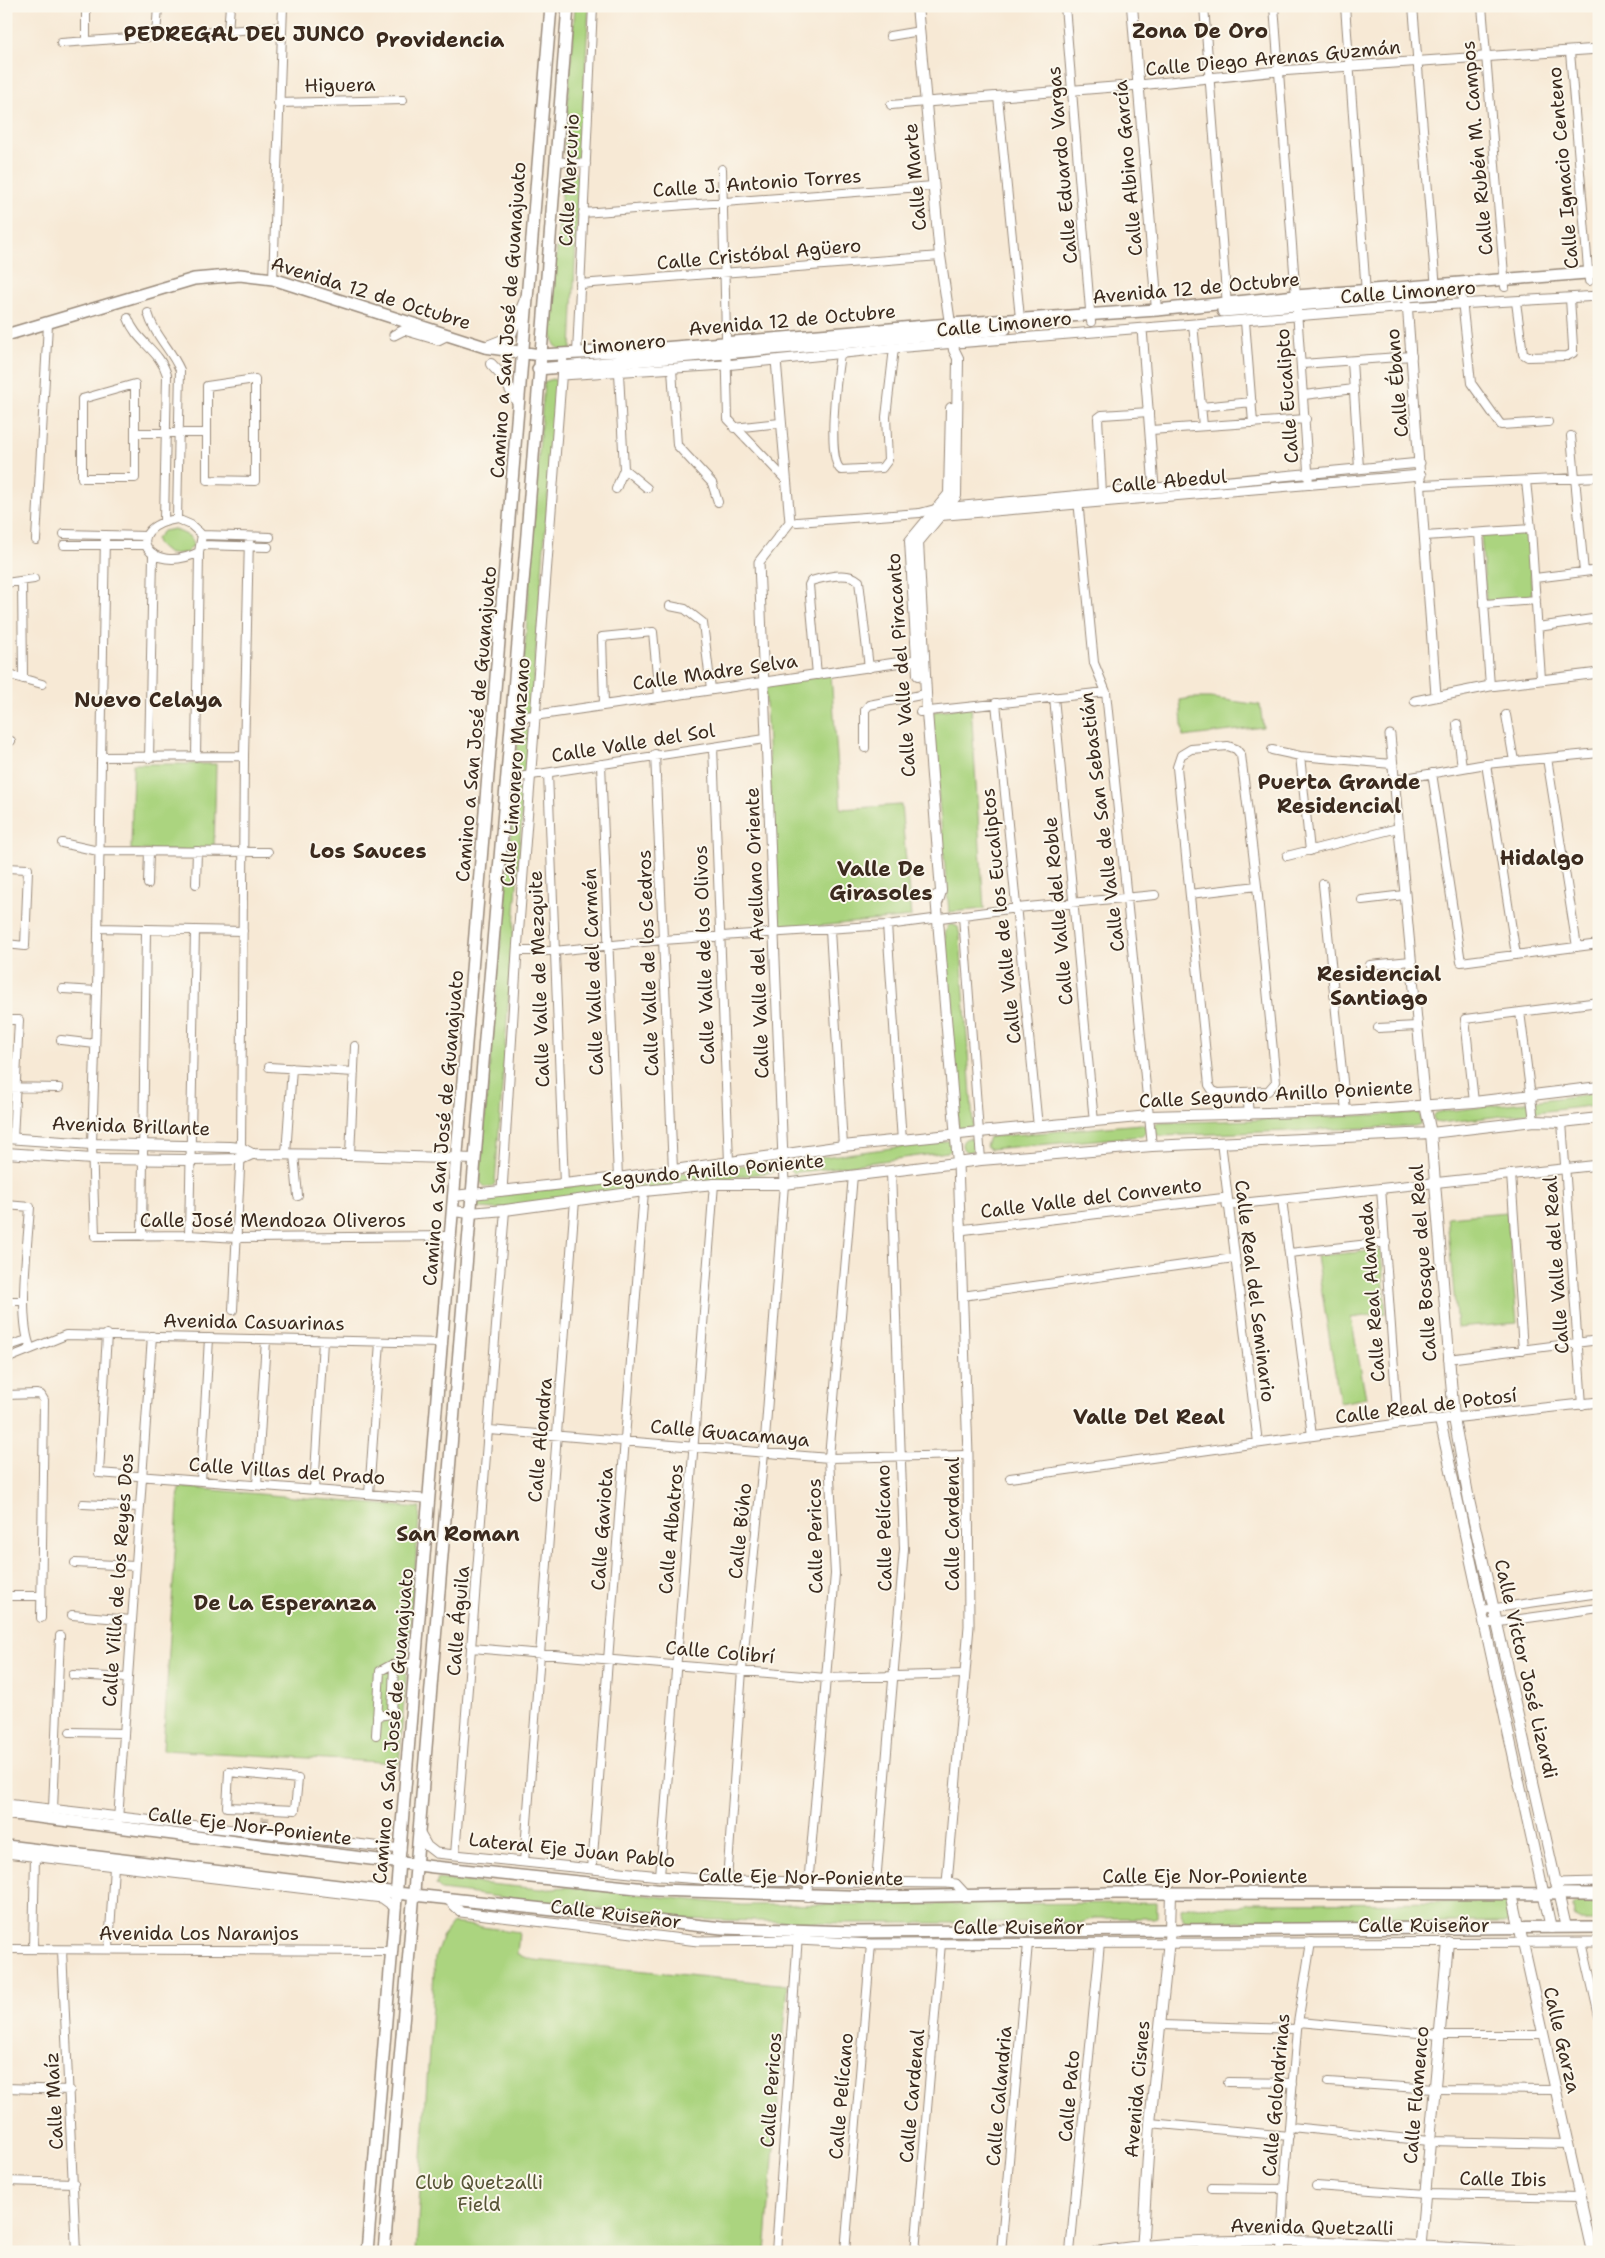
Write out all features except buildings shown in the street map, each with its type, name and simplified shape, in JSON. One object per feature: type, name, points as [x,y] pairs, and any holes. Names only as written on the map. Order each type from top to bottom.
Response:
[{"type":"main road","name":"Camino a San José de Guanajuato","points":[[367,2252],[520,409],[526,296],[551,6]]},
{"type":"main road","name":"Camino a San José de Guanajuato","points":[[384,2252],[568,6]]},
{"type":"main road","name":"Calle Marte","points":[[917,6],[940,256],[954,348]]},
{"type":"main road","name":"Calle Albino García","points":[[1132,6],[1158,318]]},
{"type":"main road","name":"Avenida 12 de Octubre","points":[[6,335],[194,279],[240,275],[274,279],[484,346],[540,355],[724,348],[1091,318],[1158,318],[1227,307],[1296,306],[1366,295],[1406,297],[1436,289],[1593,277]]},
{"type":"main road","name":"Avenida 12 de Octubre","points":[[1436,289],[1462,291],[1505,284]]},
{"type":"main road","points":[[484,346],[510,336],[526,296]]},
{"type":"main road","name":"Limonero","points":[[538,369],[562,371],[724,348]]},
{"type":"main road","name":"Calle Valle del Piracanto","points":[[932,513],[949,506],[956,496],[958,358],[954,348]]},
{"type":"main road","name":"Calle Valle del Piracanto","points":[[954,348],[951,358],[949,494],[910,541],[923,694],[934,891],[938,901],[958,1164]]},
{"type":"main road","points":[[491,364],[514,393],[520,409]]},
{"type":"main road","name":"Calle Segundo Anillo Poniente","points":[[955,1134],[1149,1116],[1248,1115],[1346,1111],[1474,1102],[1599,1087]]},
{"type":"main road","name":"Calle Bosque del Real","points":[[1425,1105],[1431,1133],[1454,1418]]},
{"type":"main road","points":[[958,1164],[981,1160],[1152,1146],[1431,1133],[1534,1121],[1562,1122],[1599,1118]]},
{"type":"main road","name":"Segundo Anillo Poniente","points":[[454,1196],[472,1196],[618,1178],[843,1146],[955,1134]]},
{"type":"main road","name":"Avenida Brillante","points":[[10,1139],[92,1144],[241,1148],[252,1154]]},
{"type":"main road","name":"Avenida Brillante","points":[[6,1153],[92,1159],[241,1159],[252,1154],[290,1154],[475,1159]]},
{"type":"main road","name":"Segundo Anillo Poniente","points":[[453,1211],[470,1213],[505,1210],[644,1191],[714,1184],[784,1184],[958,1164]]},
{"type":"main road","name":"Calle Víctor José Lizardi","points":[[1454,1418],[1497,1622],[1566,1928]]},
{"type":"main road","name":"Calle Víctor José Lizardi","points":[[1440,1420],[1551,1928]]},
{"type":"main road","name":"Calle Eje Nor-Poniente","points":[[6,1813],[118,1821],[400,1862],[656,1890],[807,1897],[1170,1893],[1545,1894],[1558,1888],[1599,1894]]},
{"type":"main road","points":[[6,1846],[414,1895],[798,1935],[1599,1927]]},
{"type":"main road","name":"Avenida Cisnes","points":[[1142,2248],[1150,2123],[1170,1930],[1170,1893]]},
{"type":"main road","name":"Calle Garza","points":[[1512,1894],[1592,2252]]},
{"type":"main road","name":"Calle Flamenco","points":[[1420,2249],[1448,1942]]},
{"type":"main road","name":"Avenida Quetzalli","points":[[1096,2252],[1142,2248],[1281,2246],[1528,2252]]},
{"type":"street","points":[[86,6],[86,40]]},
{"type":"street","points":[[156,36],[158,6]]},
{"type":"street","points":[[228,31],[230,6]]},
{"type":"street","points":[[274,279],[278,102],[283,6]]},
{"type":"street","name":"Calle Mercurio","points":[[577,354],[593,6]]},
{"type":"street","name":"Calle Eduardo Vargas","points":[[1066,6],[1091,318]]},
{"type":"street","points":[[1204,6],[1227,307]]},
{"type":"street","name":"Calle Eucalipto","points":[[1274,6],[1302,364],[1309,485]]},
{"type":"street","points":[[1345,6],[1366,295]]},
{"type":"street","points":[[1413,6],[1416,63],[1436,289]]},
{"type":"street","name":"Calle Rubén M. Campos","points":[[1482,6],[1505,284]]},
{"type":"street","points":[[61,43],[282,27]]},
{"type":"street","points":[[890,36],[920,31]]},
{"type":"street","name":"Calle Diego Arenas Guzmán","points":[[891,105],[1139,86],[1279,71],[1599,49]]},
{"type":"street","name":"Calle Ignacio Centeno","points":[[1570,52],[1593,277]]},
{"type":"street","points":[[998,97],[1021,324]]},
{"type":"street","name":"Higuera","points":[[278,102],[403,100]]},
{"type":"street","points":[[555,161],[586,164]]},
{"type":"street","points":[[722,169],[724,348],[728,419],[734,428],[785,479]]},
{"type":"street","name":"Calle J. Antonio Torres","points":[[583,213],[933,186]]},
{"type":"street","name":"Calle Cristóbal Agüero","points":[[580,284],[940,256]]},
{"type":"street","points":[[1462,291],[1471,382],[1501,425],[1548,422]]},
{"type":"street","name":"Calle Limonero","points":[[562,371],[620,373],[725,365],[894,348],[954,348],[1142,329],[1158,318],[1194,324],[1245,321],[1296,306],[1406,297],[1463,305],[1599,296]]},
{"type":"street","name":"Calle Ébano","points":[[1406,297],[1422,485],[1436,695]]},
{"type":"street","points":[[1516,302],[1523,354],[1528,357],[1568,356],[1573,353],[1570,298]]},
{"type":"street","points":[[148,313],[152,328],[174,356],[180,370],[177,519]]},
{"type":"street","points":[[128,318],[132,330],[163,362],[167,375],[164,521]]},
{"type":"street","points":[[1245,321],[1253,423]]},
{"type":"street","points":[[36,540],[48,324]]},
{"type":"street","points":[[1194,324],[1203,426]]},
{"type":"street","points":[[1142,329],[1154,488]]},
{"type":"street","points":[[394,335],[404,330],[438,340],[448,335]]},
{"type":"street","points":[[840,354],[834,410],[835,461],[842,470],[882,468],[888,460],[886,417],[894,348]]},
{"type":"street","name":"Calle Limonero Manzano","points":[[502,1191],[517,951],[563,355]]},
{"type":"street","points":[[1302,364],[1412,356]]},
{"type":"street","points":[[776,360],[785,479],[794,522]]},
{"type":"street","points":[[1352,361],[1359,468]]},
{"type":"street","points":[[672,369],[677,445],[712,483],[718,502]]},
{"type":"street","points":[[616,489],[624,469],[620,373]]},
{"type":"street","points":[[255,379],[255,481],[207,480],[207,433],[207,386],[255,379]]},
{"type":"street","points":[[136,384],[137,433],[135,478],[82,478],[82,399],[136,384]]},
{"type":"street","points":[[1304,395],[1354,389]]},
{"type":"street","points":[[1201,407],[1252,402]]},
{"type":"street","points":[[1102,494],[1098,418],[1102,415],[1149,412]]},
{"type":"street","points":[[1151,430],[1306,419]]},
{"type":"street","points":[[734,428],[780,423]]},
{"type":"street","points":[[137,433],[207,433]]},
{"type":"street","points":[[1571,436],[1584,572]]},
{"type":"street","name":"Calle Abedul","points":[[794,522],[932,513],[1078,500],[1102,494],[1154,488],[1420,463]]},
{"type":"street","points":[[624,469],[647,488]]},
{"type":"street","name":"Calle Abedul","points":[[949,506],[1078,500],[1140,500],[1421,475]]},
{"type":"street","points":[[1422,485],[1599,477]]},
{"type":"street","points":[[1526,481],[1532,529],[1541,679]]},
{"type":"street","points":[[1210,482],[1210,494]]},
{"type":"street","points":[[1139,490],[1140,500]]},
{"type":"street","name":"Calle Valle de San Sebastián","points":[[1078,500],[1094,663],[1106,692],[1152,1146]]},
{"type":"street","points":[[149,758],[153,555],[146,545],[146,536],[154,526],[164,521],[177,519],[191,525],[202,535],[270,537]]},
{"type":"street","name":"Calle Valle del Avellano Oriente","points":[[784,1184],[762,681],[759,562],[794,522]]},
{"type":"street","points":[[1425,536],[1532,529]]},
{"type":"street","points":[[1479,533],[1490,686]]},
{"type":"street","points":[[64,534],[146,536]]},
{"type":"street","points":[[92,1159],[105,535]]},
{"type":"street","points":[[196,757],[200,548],[202,535]]},
{"type":"street","points":[[233,1310],[241,1159],[245,852],[244,756],[249,537]]},
{"type":"street","points":[[64,545],[146,545]]},
{"type":"street","points":[[153,555],[170,559],[184,559],[200,548],[268,547]]},
{"type":"street","points":[[1535,578],[1599,570]]},
{"type":"street","points":[[816,675],[809,585],[811,581],[848,576],[855,577],[859,582],[869,668]]},
{"type":"street","points":[[6,583],[34,579]]},
{"type":"street","points":[[22,581],[23,679]]},
{"type":"street","points":[[1485,604],[1536,600]]},
{"type":"street","points":[[670,606],[685,610],[702,622],[711,689]]},
{"type":"street","points":[[1538,627],[1599,618]]},
{"type":"street","points":[[604,704],[602,637],[653,632],[659,696]]},
{"type":"street","name":"Calle Madre Selva","points":[[510,719],[762,681],[920,660]]},
{"type":"street","points":[[1415,700],[1490,686],[1599,673]]},
{"type":"street","points":[[6,674],[42,684]]},
{"type":"street","points":[[924,712],[1106,692]]},
{"type":"street","points":[[865,748],[865,710],[869,705],[923,694]]},
{"type":"street","name":"Calle Valle del Roble","points":[[1054,697],[1094,1122]]},
{"type":"street","name":"Calle Valle de los Eucaliptos","points":[[996,703],[1038,1127]]},
{"type":"street","points":[[1506,715],[1514,761]]},
{"type":"street","points":[[1457,724],[1462,768]]},
{"type":"street","points":[[1390,735],[1425,1105]]},
{"type":"street","name":"Calle Valle del Sol","points":[[506,779],[655,754],[765,739]]},
{"type":"street","points":[[1228,746],[1236,749],[1241,756],[1257,886],[1276,1082],[1273,1088],[1268,1091],[1218,1093],[1209,1085],[1190,894],[1177,767],[1181,755],[1191,749],[1228,746]]},
{"type":"street","name":"Calle Valle de los Olivos","points":[[713,747],[729,1162]]},
{"type":"street","points":[[1272,750],[1300,756],[1392,764]]},
{"type":"street","points":[[1394,780],[1486,764],[1599,753]]},
{"type":"street","name":"Calle Valle de los Cedros","points":[[655,754],[673,1170]]},
{"type":"street","points":[[101,758],[244,756]]},
{"type":"street","points":[[1300,756],[1310,851]]},
{"type":"street","points":[[1547,758],[1577,947]]},
{"type":"street","name":"Calle Valle del Carmén","points":[[601,764],[618,1178]]},
{"type":"street","points":[[1486,764],[1516,955]]},
{"type":"street","name":"Calle Valle de Mezquite","points":[[548,773],[564,1184]]},
{"type":"street","points":[[1432,774],[1461,962],[1599,944]]},
{"type":"street","points":[[1286,856],[1398,828]]},
{"type":"street","points":[[62,843],[98,851],[268,852]]},
{"type":"street","points":[[148,884],[149,851]]},
{"type":"street","points":[[196,884],[197,852]]},
{"type":"street","points":[[6,868],[28,869],[25,946],[6,944]]},
{"type":"street","points":[[1323,884],[1346,1111]]},
{"type":"street","points":[[1190,894],[1257,886]]},
{"type":"street","points":[[517,951],[609,946],[773,932],[887,926],[939,917],[1155,895]]},
{"type":"street","points":[[1362,900],[1404,895]]},
{"type":"street","points":[[963,916],[981,1160]]},
{"type":"street","points":[[887,926],[902,1141]]},
{"type":"street","points":[[98,928],[243,931]]},
{"type":"street","points":[[142,1236],[146,929]]},
{"type":"street","points":[[189,1235],[195,930]]},
{"type":"street","points":[[830,930],[843,1146]]},
{"type":"street","points":[[1370,965],[1410,961]]},
{"type":"street","points":[[63,990],[97,991]]},
{"type":"street","points":[[1474,1102],[1465,1019],[1599,1002]]},
{"type":"street","points":[[1520,1012],[1534,1121]]},
{"type":"street","points":[[6,1020],[19,1020],[16,1087],[10,1139]]},
{"type":"street","points":[[1378,1028],[1417,1026]]},
{"type":"street","points":[[61,1040],[95,1044]]},
{"type":"street","points":[[350,1155],[355,1046]]},
{"type":"street","points":[[269,1066],[354,1072]]},
{"type":"street","points":[[292,1068],[290,1154],[298,1196]]},
{"type":"street","points":[[6,1087],[59,1088]]},
{"type":"street","points":[[1247,1092],[1248,1115]]},
{"type":"street","name":"Calle Valle del Real","points":[[1562,1122],[1582,1405]]},
{"type":"street","name":"Calle Real del Seminario","points":[[1221,1142],[1258,1443]]},
{"type":"street","name":"Calle José Mendoza Oliveros","points":[[92,1159],[95,1236],[189,1235],[237,1238],[451,1236]]},
{"type":"street","name":"Calle Cardenal","points":[[947,1883],[969,1626],[968,1455],[958,1164]]},
{"type":"street","name":"Calle Valle del Convento","points":[[960,1230],[1227,1201],[1282,1199],[1599,1165]]},
{"type":"street","name":"Calle Pelícano","points":[[876,1883],[904,1549],[891,1171]]},
{"type":"street","points":[[1511,1174],[1523,1350]]},
{"type":"street","name":"Calle Pericos","points":[[807,1897],[835,1574],[829,1458],[853,1175]]},
{"type":"street","name":"Calle Albatros","points":[[660,1876],[714,1184]]},
{"type":"street","name":"Calle Búho","points":[[727,1881],[742,1670],[764,1452],[784,1184]]},
{"type":"street","name":"Calle Real Alameda","points":[[1381,1188],[1398,1424]]},
{"type":"street","name":"Calle Gaviota","points":[[592,1869],[644,1191]]},
{"type":"street","points":[[1282,1199],[1312,1436]]},
{"type":"street","name":"Calle Alondra","points":[[524,1862],[538,1653],[575,1200]]},
{"type":"street","points":[[6,1206],[30,1207],[24,1301],[27,1340],[31,1349],[6,1359]]},
{"type":"street","name":"Calle Águila","points":[[455,1855],[490,1430],[505,1210]]},
{"type":"street","points":[[1290,1253],[1386,1242]]},
{"type":"street","points":[[962,1296],[1234,1258]]},
{"type":"street","points":[[6,1301],[24,1301]]},
{"type":"street","name":"Avenida Casuarinas","points":[[31,1349],[66,1335],[108,1334],[266,1340],[442,1342]]},
{"type":"street","name":"Calle Villas del Prado","points":[[108,1334],[99,1473],[430,1499]]},
{"type":"street","name":"Calle Villa de los Reyes Dos","points":[[118,1821],[152,1336]]},
{"type":"street","points":[[201,1481],[208,1338]]},
{"type":"street","points":[[6,1346],[27,1340]]},
{"type":"street","points":[[257,1485],[266,1340]]},
{"type":"street","points":[[1448,1360],[1599,1340]]},
{"type":"street","points":[[314,1490],[323,1341]]},
{"type":"street","points":[[369,1494],[380,1342]]},
{"type":"street","points":[[6,1395],[36,1394],[42,1395],[44,1400],[41,1618]]},
{"type":"street","name":"Calle Real de Potosí","points":[[1258,1443],[1398,1424],[1599,1402]]},
{"type":"street","name":"Calle Guacamaya","points":[[490,1430],[829,1458],[968,1455]]},
{"type":"street","points":[[1010,1478],[1258,1443]]},
{"type":"street","points":[[83,1504],[139,1508]]},
{"type":"street","points":[[75,1563],[135,1566]]},
{"type":"street","points":[[1482,1610],[1599,1593]]},
{"type":"street","points":[[6,1596],[41,1596]]},
{"type":"street","points":[[1485,1624],[1599,1608]]},
{"type":"street","points":[[72,1615],[131,1620]]},
{"type":"street","points":[[53,1809],[60,1636]]},
{"type":"street","name":"Calle Colibrí","points":[[472,1648],[826,1678],[965,1674]]},
{"type":"street","points":[[376,1736],[380,1671],[394,1665],[416,1662]]},
{"type":"street","points":[[377,1716],[392,1714],[394,1665]]},
{"type":"street","points":[[73,1675],[127,1678]]},
{"type":"street","points":[[70,1732],[123,1733]]},
{"type":"street","points":[[229,1772],[298,1779],[295,1810],[266,1808],[227,1807],[229,1772]]},
{"type":"street","points":[[6,1804],[53,1809],[118,1821],[265,1829],[400,1849]]},
{"type":"street","name":"Lateral Eje Juan Pablo","points":[[419,1832],[427,1846],[436,1853],[660,1876],[727,1881],[947,1883]]},
{"type":"street","points":[[6,1853],[382,1898],[396,1908]]},
{"type":"street","points":[[33,1949],[35,1856]]},
{"type":"street","points":[[109,1948],[114,1866]]},
{"type":"street","points":[[1558,1888],[1599,1882]]},
{"type":"street","points":[[947,1883],[956,1884],[968,1896]]},
{"type":"street","name":"Calle Pericos","points":[[776,2252],[798,1935]]},
{"type":"street","name":"Calle Ruiseñor","points":[[798,1935],[871,1944],[1599,1942]]},
{"type":"street","name":"Calle Golondrinas","points":[[1281,2246],[1298,2025],[1311,1942]]},
{"type":"street","points":[[1582,1942],[1599,2016]]},
{"type":"street","name":"Calle Cardenal","points":[[915,2252],[941,1943]]},
{"type":"street","name":"Calle Calandria","points":[[1002,2252],[1028,1943]]},
{"type":"street","name":"Calle Pato","points":[[1070,2252],[1100,1943]]},
{"type":"street","name":"Calle Pelícano","points":[[845,2252],[871,1944]]},
{"type":"street","name":"Avenida Los Naranjos","points":[[6,1949],[62,1950],[109,1948],[392,1951]]},
{"type":"street","name":"Calle Maíz","points":[[62,1950],[70,2090],[76,2252]]},
{"type":"street","points":[[1161,2025],[1298,2025],[1440,2035],[1543,2035]]},
{"type":"street","points":[[1228,2082],[1293,2083]]},
{"type":"street","points":[[1328,2082],[1434,2089],[1556,2090]]},
{"type":"street","points":[[6,2088],[70,2090]]},
{"type":"street","points":[[1150,2123],[1429,2141],[1568,2144]]},
{"type":"street","points":[[6,2182],[74,2183]]},
{"type":"street","name":"Calle Ibis","points":[[1316,2186],[1425,2194],[1580,2197]]},
{"type":"street","points":[[1211,2188],[1284,2189]]},
{"type":"green space","points":[[575,6],[589,6],[580,154],[577,158],[572,159],[564,153]]},
{"type":"green space","points":[[567,172],[573,172],[579,178],[571,350],[562,351],[555,345],[550,331],[563,175]]},
{"type":"green space","points":[[552,379],[557,381],[531,713],[526,714],[522,711],[521,702],[544,382]]},
{"type":"green space","points":[[174,529],[189,536],[193,541],[193,546],[186,553],[169,554],[157,544],[156,539],[163,531]]},
{"type":"green space","points":[[1528,532],[1532,598],[1486,602],[1481,534]]},
{"type":"green space","points":[[831,675],[841,809],[901,805],[911,917],[777,930],[765,683]]},
{"type":"green space","points":[[1211,698],[1260,705],[1263,727],[1183,737],[1180,700]]},
{"type":"green space","points":[[971,706],[984,909],[949,912],[931,712]]},
{"type":"green space","points":[[525,729],[529,731],[526,771],[523,773],[516,768],[518,735]]},
{"type":"green space","points":[[133,764],[216,764],[214,851],[131,850]]},
{"type":"green space","points":[[517,789],[524,789],[495,1183],[492,1187],[485,1187],[480,1182],[480,1173],[514,795]]},
{"type":"green space","points":[[952,924],[958,927],[960,936],[973,1125],[969,1129],[960,1130],[958,1126],[945,934],[948,926]]},
{"type":"green space","points":[[1599,1093],[1599,1105],[1440,1123],[1435,1122],[1433,1117],[1436,1113],[1440,1112]]},
{"type":"green space","points":[[1419,1114],[1421,1124],[1415,1126],[1162,1136],[1155,1134],[1154,1128],[1157,1123]]},
{"type":"green space","points":[[1141,1124],[1145,1126],[1146,1131],[1142,1136],[990,1149],[986,1146],[989,1137]]},
{"type":"green space","points":[[969,1138],[974,1140],[976,1145],[974,1150],[969,1152],[964,1150],[962,1145],[964,1140]]},
{"type":"green space","points":[[950,1141],[952,1150],[948,1152],[793,1173],[787,1167],[792,1161]]},
{"type":"green space","points":[[778,1161],[778,1170],[772,1172],[496,1209],[477,1208],[478,1198]]},
{"type":"green space","points":[[1507,1212],[1517,1323],[1457,1328],[1447,1217]]},
{"type":"green space","points":[[1381,1250],[1386,1313],[1351,1318],[1366,1398],[1340,1403],[1316,1256]]},
{"type":"green space","points":[[179,1487],[420,1508],[399,1763],[163,1750]]},
{"type":"green space","points":[[438,1879],[540,1889],[566,1887],[741,1905],[1157,1903],[1157,1916],[1154,1918],[1095,1918],[1080,1923],[845,1923],[680,1919],[441,1890],[436,1885]]},
{"type":"green space","points":[[1509,1902],[1516,1914],[1512,1922],[1186,1922],[1183,1920],[1182,1909],[1189,1907],[1238,1906],[1249,1903]]},
{"type":"green space","points":[[1577,1903],[1599,1903],[1599,1922],[1581,1922],[1573,1918],[1572,1907]]},
{"type":"green space","name":"Club Quetzalli Field","points":[[453,1923],[519,1932],[517,1955],[534,1960],[788,1985],[765,2252],[416,2252],[435,1957],[442,1937]]},
{"type":"tunnel","points":[[265,1825],[266,1808]]},
{"type":"district","name":"Zona De Oro","points":[[1200,31]]},
{"type":"district","name":"PEDREGAL DEL JUNCO","points":[[244,34]]},
{"type":"district","name":"Providencia","points":[[440,40]]},
{"type":"district","name":"Nuevo Celaya","points":[[148,700]]},
{"type":"district","name":"Puerta Grande Residencial","points":[[1339,794]]},
{"type":"district","name":"Los Sauces","points":[[368,851]]},
{"type":"district","name":"Hidalgo","points":[[1542,858]]},
{"type":"district","name":"Valle De Girasoles","points":[[881,881]]},
{"type":"district","name":"Residencial Santiago","points":[[1379,986]]},
{"type":"district","name":"Valle Del Real","points":[[1149,1417]]},
{"type":"district","name":"San Roman","points":[[458,1534]]},
{"type":"district","name":"De La Esperanza","points":[[285,1603]]}]
